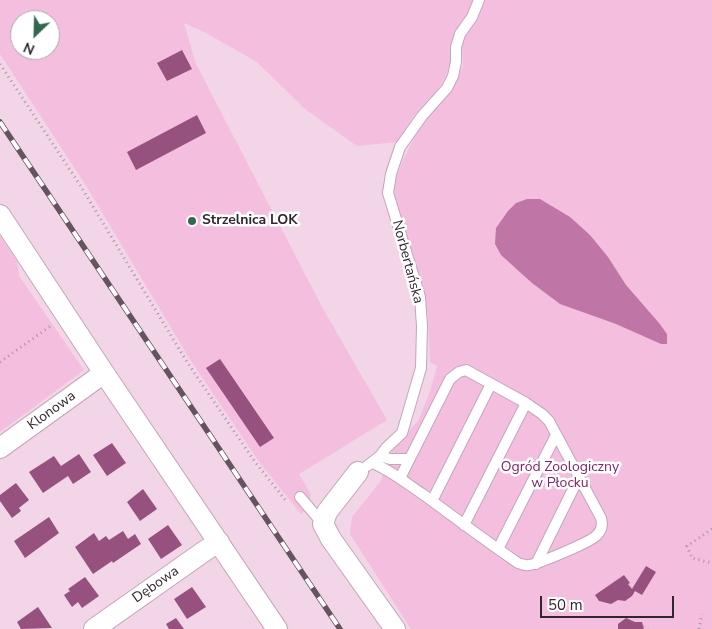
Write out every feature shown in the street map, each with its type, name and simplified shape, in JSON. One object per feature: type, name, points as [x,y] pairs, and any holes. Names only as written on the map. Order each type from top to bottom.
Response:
[{"type":"street","points":[[0,215],[277,629]]},
{"type":"street","name":"Klonowa","points":[[0,448],[104,373]]},
{"type":"street","name":"Norbertańska","points":[[323,524],[326,512],[370,464]]},
{"type":"street","points":[[323,524],[330,539],[394,629]]},
{"type":"street","name":"Dębowa","points":[[94,629],[219,542]]},
{"type":"lane","name":"Norbertańska","points":[[370,464],[402,433],[421,368],[422,326],[420,297],[388,193],[391,174],[400,147],[422,116],[447,88],[456,62],[456,48],[460,34],[472,17],[479,0]]},
{"type":"lane","points":[[370,464],[388,470],[518,563],[526,566],[536,564],[592,540],[600,531],[602,525],[601,518],[549,422],[526,403],[466,370],[459,372],[450,379],[400,478]]},
{"type":"lane","points":[[432,501],[491,384]]},
{"type":"lane","points":[[464,525],[526,403]]},
{"type":"lane","points":[[498,549],[556,435]]},
{"type":"lane","points":[[370,464],[390,459],[409,459]]},
{"type":"lane","points":[[536,564],[579,477]]},
{"type":"lane","points":[[300,497],[323,524]]},
{"type":"path","points":[[0,64],[80,185],[187,362],[254,462],[290,506]]},
{"type":"path","points":[[0,362],[57,322]]},
{"type":"path","points":[[712,530],[686,546],[692,558],[712,563]]},
{"type":"path","points":[[699,629],[702,614]]},
{"type":"path","points":[[644,627],[648,629]]},
{"type":"green space","name":"Strzelnica LOK","points":[[0,0],[475,0],[455,32],[450,65],[442,84],[414,116],[397,142],[357,146],[305,109],[257,62],[206,33],[184,23],[196,64],[322,307],[387,420],[299,474],[311,495],[308,508],[301,514],[260,463],[191,361],[85,184],[0,54]]},
{"type":"green space","name":"Ogród Zoologiczny w Płocku","points":[[484,0],[712,0],[712,629],[411,629],[350,534],[352,517],[381,481],[393,448],[418,421],[430,392],[437,366],[430,362],[428,316],[421,284],[396,204],[394,183],[416,134],[434,109],[450,93],[463,66],[462,42],[464,36],[475,22]]},
{"type":"green space","points":[[0,236],[17,262],[19,276],[84,370],[0,432]]},
{"type":"shaded area","points":[[527,199],[540,199],[570,217],[590,235],[608,257],[626,285],[667,334],[667,344],[661,344],[616,324],[560,304],[532,283],[501,255],[495,244],[496,228],[516,203]]},
{"type":"building","points":[[182,50],[192,69],[167,81],[157,63]]},
{"type":"building","points":[[197,115],[206,133],[136,170],[127,152]]},
{"type":"building","points":[[220,359],[274,438],[260,447],[206,368]]},
{"type":"building","points":[[112,443],[126,463],[107,476],[93,455]]},
{"type":"building","points":[[79,454],[91,472],[73,484],[68,476],[43,493],[29,472],[54,456],[61,466]]},
{"type":"building","points":[[16,483],[29,500],[19,508],[21,511],[12,518],[0,501],[0,495]]},
{"type":"building","points":[[143,489],[157,509],[140,521],[127,502]]},
{"type":"building","points":[[49,517],[59,533],[25,558],[14,541]]},
{"type":"building","points":[[168,525],[182,545],[161,559],[148,539]]},
{"type":"building","points":[[123,531],[128,539],[135,534],[141,544],[93,574],[75,547],[94,533],[99,541],[106,536],[109,540]]},
{"type":"building","points":[[646,566],[656,572],[642,595],[635,591],[625,601],[618,600],[611,604],[599,601],[595,595],[624,575],[632,589]]},
{"type":"building","points":[[85,577],[99,596],[82,608],[78,602],[72,607],[64,595],[70,591],[68,589]]},
{"type":"building","points":[[192,587],[206,607],[187,619],[174,599]]},
{"type":"building","points":[[38,607],[52,628],[21,629],[17,622]]},
{"type":"building","points":[[176,618],[184,629],[169,629],[166,624]]},
{"type":"building","points":[[626,618],[635,622],[642,622],[644,629],[618,629],[618,624]]},
{"type":"railway","points":[[0,122],[340,629]]},
{"type":"place","name":"Strzelnica LOK","points":[[192,221]]}]
